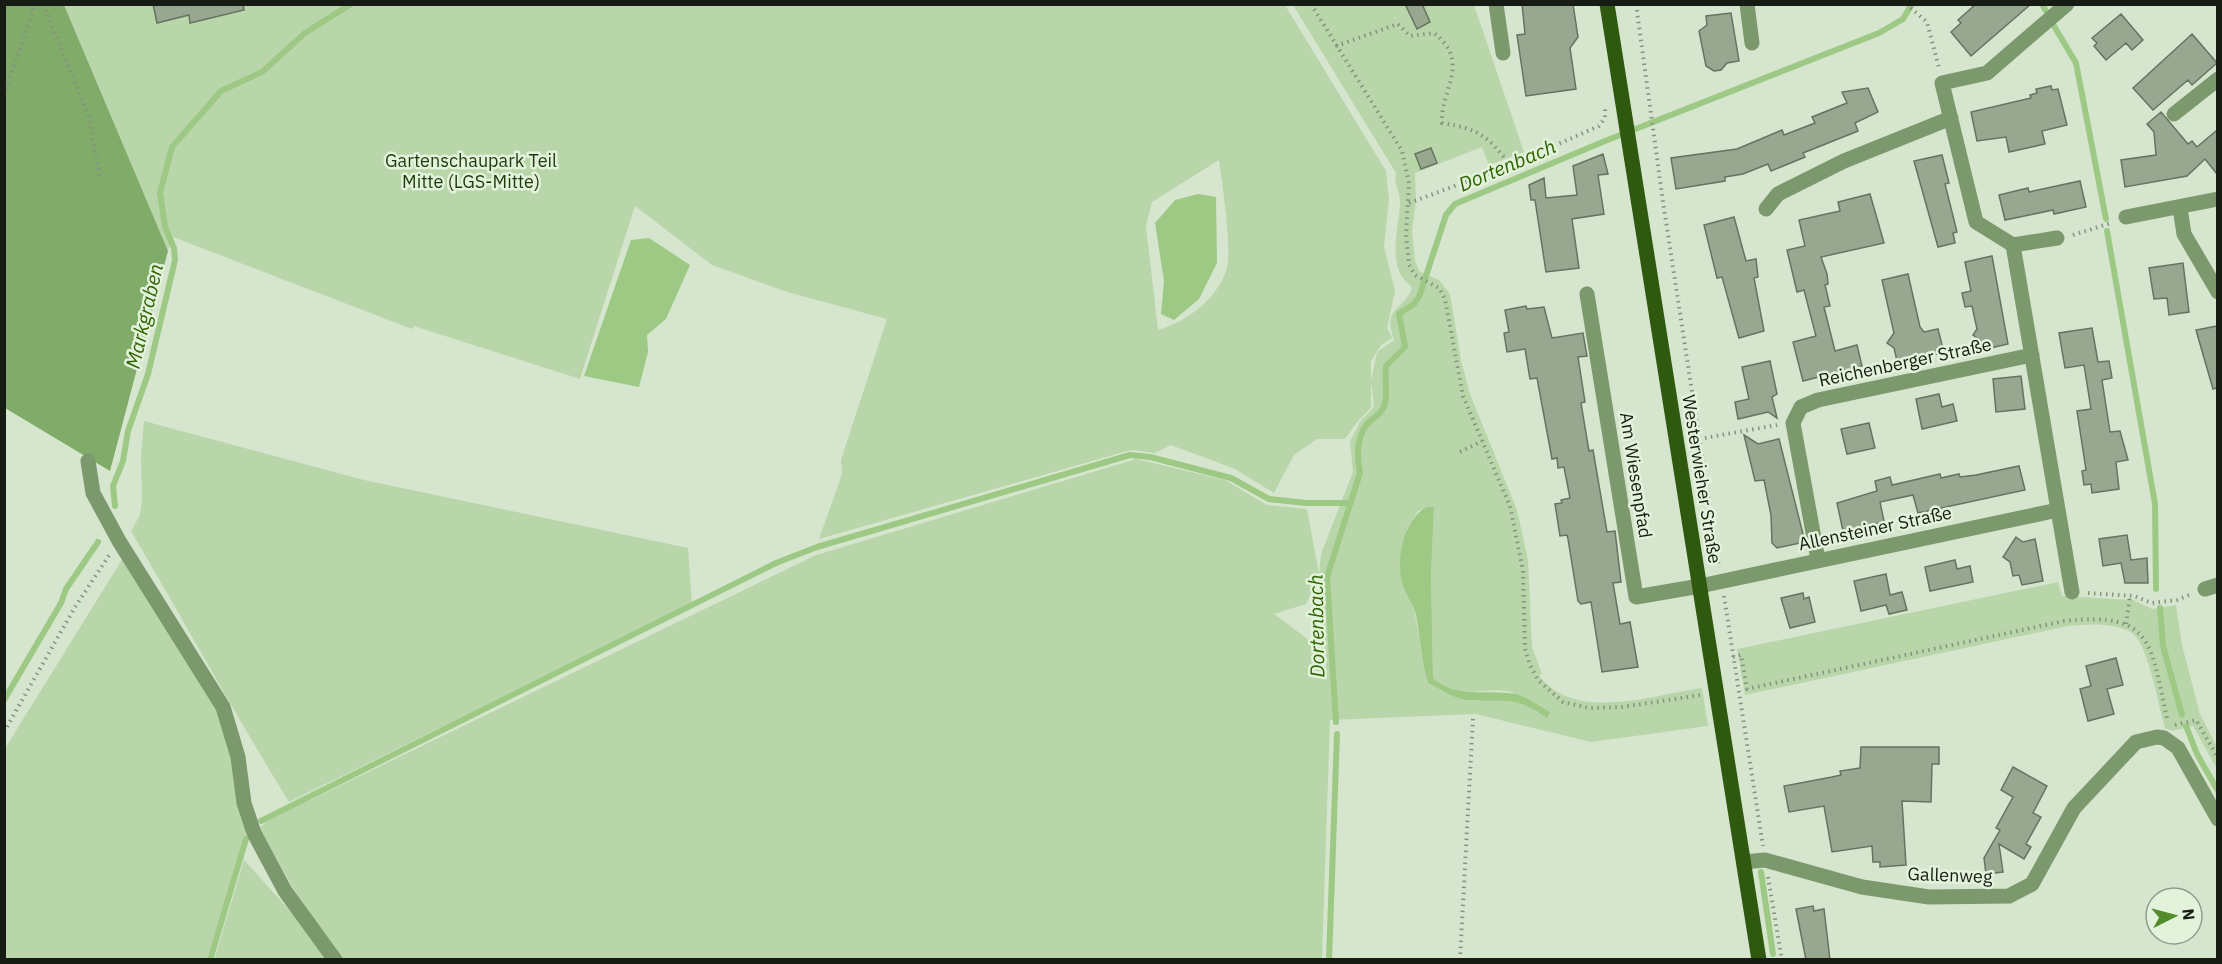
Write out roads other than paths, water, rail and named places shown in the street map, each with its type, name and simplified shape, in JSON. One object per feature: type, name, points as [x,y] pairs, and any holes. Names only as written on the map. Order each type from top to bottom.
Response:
[{"type":"main road","name":"Westerwieher Straße","points":[[1607,4],[1759,960]]},
{"type":"street","points":[[1496,4],[1503,53]]},
{"type":"street","points":[[1747,4],[1752,43]]},
{"type":"street","points":[[2058,238],[2013,246],[1976,222],[1942,83],[1986,73],[2067,4]]},
{"type":"street","points":[[2174,114],[2217,79]]},
{"type":"street","points":[[1766,209],[1778,194],[1835,165],[1951,118]]},
{"type":"street","points":[[2126,216],[2180,208],[2217,199]]},
{"type":"street","points":[[2180,208],[2184,234],[2217,292]]},
{"type":"street","points":[[2013,246],[2072,592]]},
{"type":"street","name":"Am Wiesenpfad","points":[[1587,294],[1636,597],[1700,586]]},
{"type":"street","name":"Reichenberger Straße","points":[[1818,560],[1793,423],[1801,407],[1818,400],[2032,355]]},
{"type":"street","points":[[88,461],[93,493],[119,541],[223,707],[238,757],[244,803],[254,832],[285,891],[335,960]]},
{"type":"street","name":"Allensteiner Straße","points":[[1700,586],[2058,510]]},
{"type":"street","name":"Gallenweg","points":[[1744,862],[1765,860],[1862,887],[1929,897],[2009,896],[2032,884],[2074,808],[2136,742],[2157,736],[2178,748],[2217,819]]},
{"type":"waterway","name":"Markgraben","points":[[115,506],[113,486],[123,461],[128,431],[148,374],[175,260],[174,248],[165,227],[160,193],[172,147],[221,91],[262,72],[305,33],[351,4]]},
{"type":"waterway","name":"Dortenbach","points":[[1336,722],[1327,577],[1360,473],[1358,454],[1363,430],[1384,407],[1386,366],[1405,347],[1399,314],[1414,304],[1419,297],[1446,215],[1455,204],[1605,141],[1879,33],[1903,19],[1912,4]]},
{"type":"waterway","points":[[2042,4],[2046,11]]},
{"type":"waterway","points":[[2054,26],[2076,63],[2106,219]]},
{"type":"waterway","points":[[2107,231],[2155,504],[2156,589]]},
{"type":"waterway","points":[[261,821],[776,563],[817,547],[1130,455],[1150,457],[1231,478],[1269,499],[1306,503],[1351,503]]},
{"type":"waterway","name":"Markgraben","points":[[4,700],[61,603],[66,589],[98,542]]},
{"type":"waterway","points":[[2160,608],[2163,646],[2182,715]]},
{"type":"waterway","points":[[2186,726],[2197,754],[2218,791]]},
{"type":"waterway","name":"Dortenbach","points":[[1329,960],[1337,734]]},
{"type":"waterway","points":[[210,960],[246,839]]},
{"type":"waterway","points":[[1761,872],[1773,954]]},
{"type":"park label","name":"Gartenschaupark Teil Mitte (LGS-Mitte)","points":[[471,170]]}]
